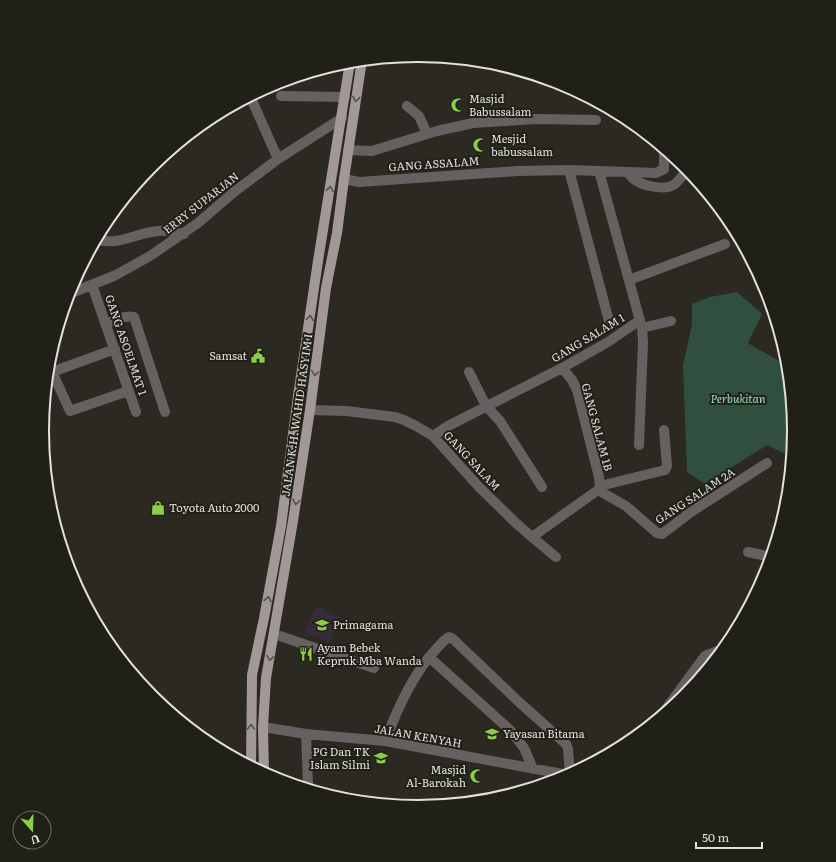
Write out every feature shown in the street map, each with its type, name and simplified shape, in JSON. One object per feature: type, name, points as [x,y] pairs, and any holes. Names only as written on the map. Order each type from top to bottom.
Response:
[{"type":"main road","name":"JALAN K.H. WAHID HASYIM I","points":[[264,766],[263,727],[266,678],[293,521],[361,67]]},
{"type":"main road","name":"JALAN K.H. WAHID HASYIM I","points":[[251,760],[252,675],[282,526],[298,396],[349,68]]},
{"type":"main road","points":[[318,261],[331,260]]},
{"type":"main road","points":[[252,675],[266,678]]},
{"type":"street","points":[[281,96],[345,97]]},
{"type":"street","points":[[252,101],[278,159]]},
{"type":"street","points":[[407,106],[420,116],[427,134]]},
{"type":"street","name":"ERRY SUPARJAN","points":[[77,291],[116,275],[150,256],[184,234],[198,224],[234,192],[278,159],[342,118]]},
{"type":"street","points":[[348,150],[372,151],[427,134],[473,124],[537,119],[596,120]]},
{"type":"street","name":"GANG ASSALAM","points":[[344,179],[359,182],[518,171],[569,170],[656,173],[661,172],[664,169],[664,157]]},
{"type":"street","points":[[569,170],[610,325]]},
{"type":"street","name":"GANG SALAM 1","points":[[433,436],[448,426],[562,368],[641,324],[599,171]]},
{"type":"street","points":[[630,173],[631,177],[637,182],[663,187],[674,185],[683,174]]},
{"type":"street","points":[[101,241],[124,240],[159,231],[184,234]]},
{"type":"street","points":[[628,280],[725,244]]},
{"type":"street","name":"GANG ASOELMAT 1","points":[[92,285],[136,412]]},
{"type":"street","points":[[106,324],[117,319],[130,316],[134,317],[165,412]]},
{"type":"street","points":[[639,445],[643,342],[641,324],[671,321]]},
{"type":"street","points":[[55,368],[115,349]]},
{"type":"street","name":"GANG SALAM 1B","points":[[562,368],[572,380],[578,394],[599,477],[599,488]]},
{"type":"street","points":[[469,372],[486,406],[500,421],[542,487]]},
{"type":"street","points":[[53,376],[70,411],[128,391]]},
{"type":"street","name":"GANG SALAM","points":[[310,410],[395,417],[404,420],[433,436],[479,487],[532,537]]},
{"type":"street","points":[[556,558],[532,537],[599,488],[665,470],[667,466],[664,430]]},
{"type":"street","name":"GANG SALAM 2A","points":[[599,488],[626,506],[657,533],[662,534],[691,512],[767,463]]},
{"type":"street","points":[[748,552],[765,556]]},
{"type":"street","points":[[274,634],[374,668]]},
{"type":"street","points":[[385,741],[396,713],[415,678],[429,657],[449,637],[453,638],[519,702],[566,744],[568,749],[569,768]]},
{"type":"street","points":[[677,693],[705,656],[713,653]]},
{"type":"street","points":[[429,657],[510,730],[524,748],[533,770]]},
{"type":"street","name":"JALAN KENYAH","points":[[263,727],[306,734],[385,741],[556,773]]},
{"type":"street","points":[[306,734],[308,783]]},
{"type":"shaded area","name":"Primagama","points":[[316,606],[339,617],[329,642],[304,633]]},
{"type":"green space","name":"Perbukitan","points":[[737,292],[762,314],[748,343],[780,362],[784,383],[787,431],[786,455],[767,445],[705,484],[687,472],[683,365],[692,324],[692,304],[710,297]]},
{"type":"place","name":"Masjid Babussalam","points":[[458,105]]},
{"type":"place","name":"Mesjid babussalam","points":[[480,145]]},
{"type":"place","name":"Samsat","points":[[258,356]]},
{"type":"place","name":"Toyota Auto 2000","points":[[158,508]]},
{"type":"place","name":"Primagama","points":[[322,625]]},
{"type":"place","name":"Ayam Bebek Kepruk Mba Wanda","points":[[306,654]]},
{"type":"place","name":"Yayasan Bitama","points":[[492,734]]},
{"type":"place","name":"PG Dan TK Islam Silmi","points":[[381,758]]},
{"type":"place","name":"Masjid Al-Barokah","points":[[477,776]]}]
